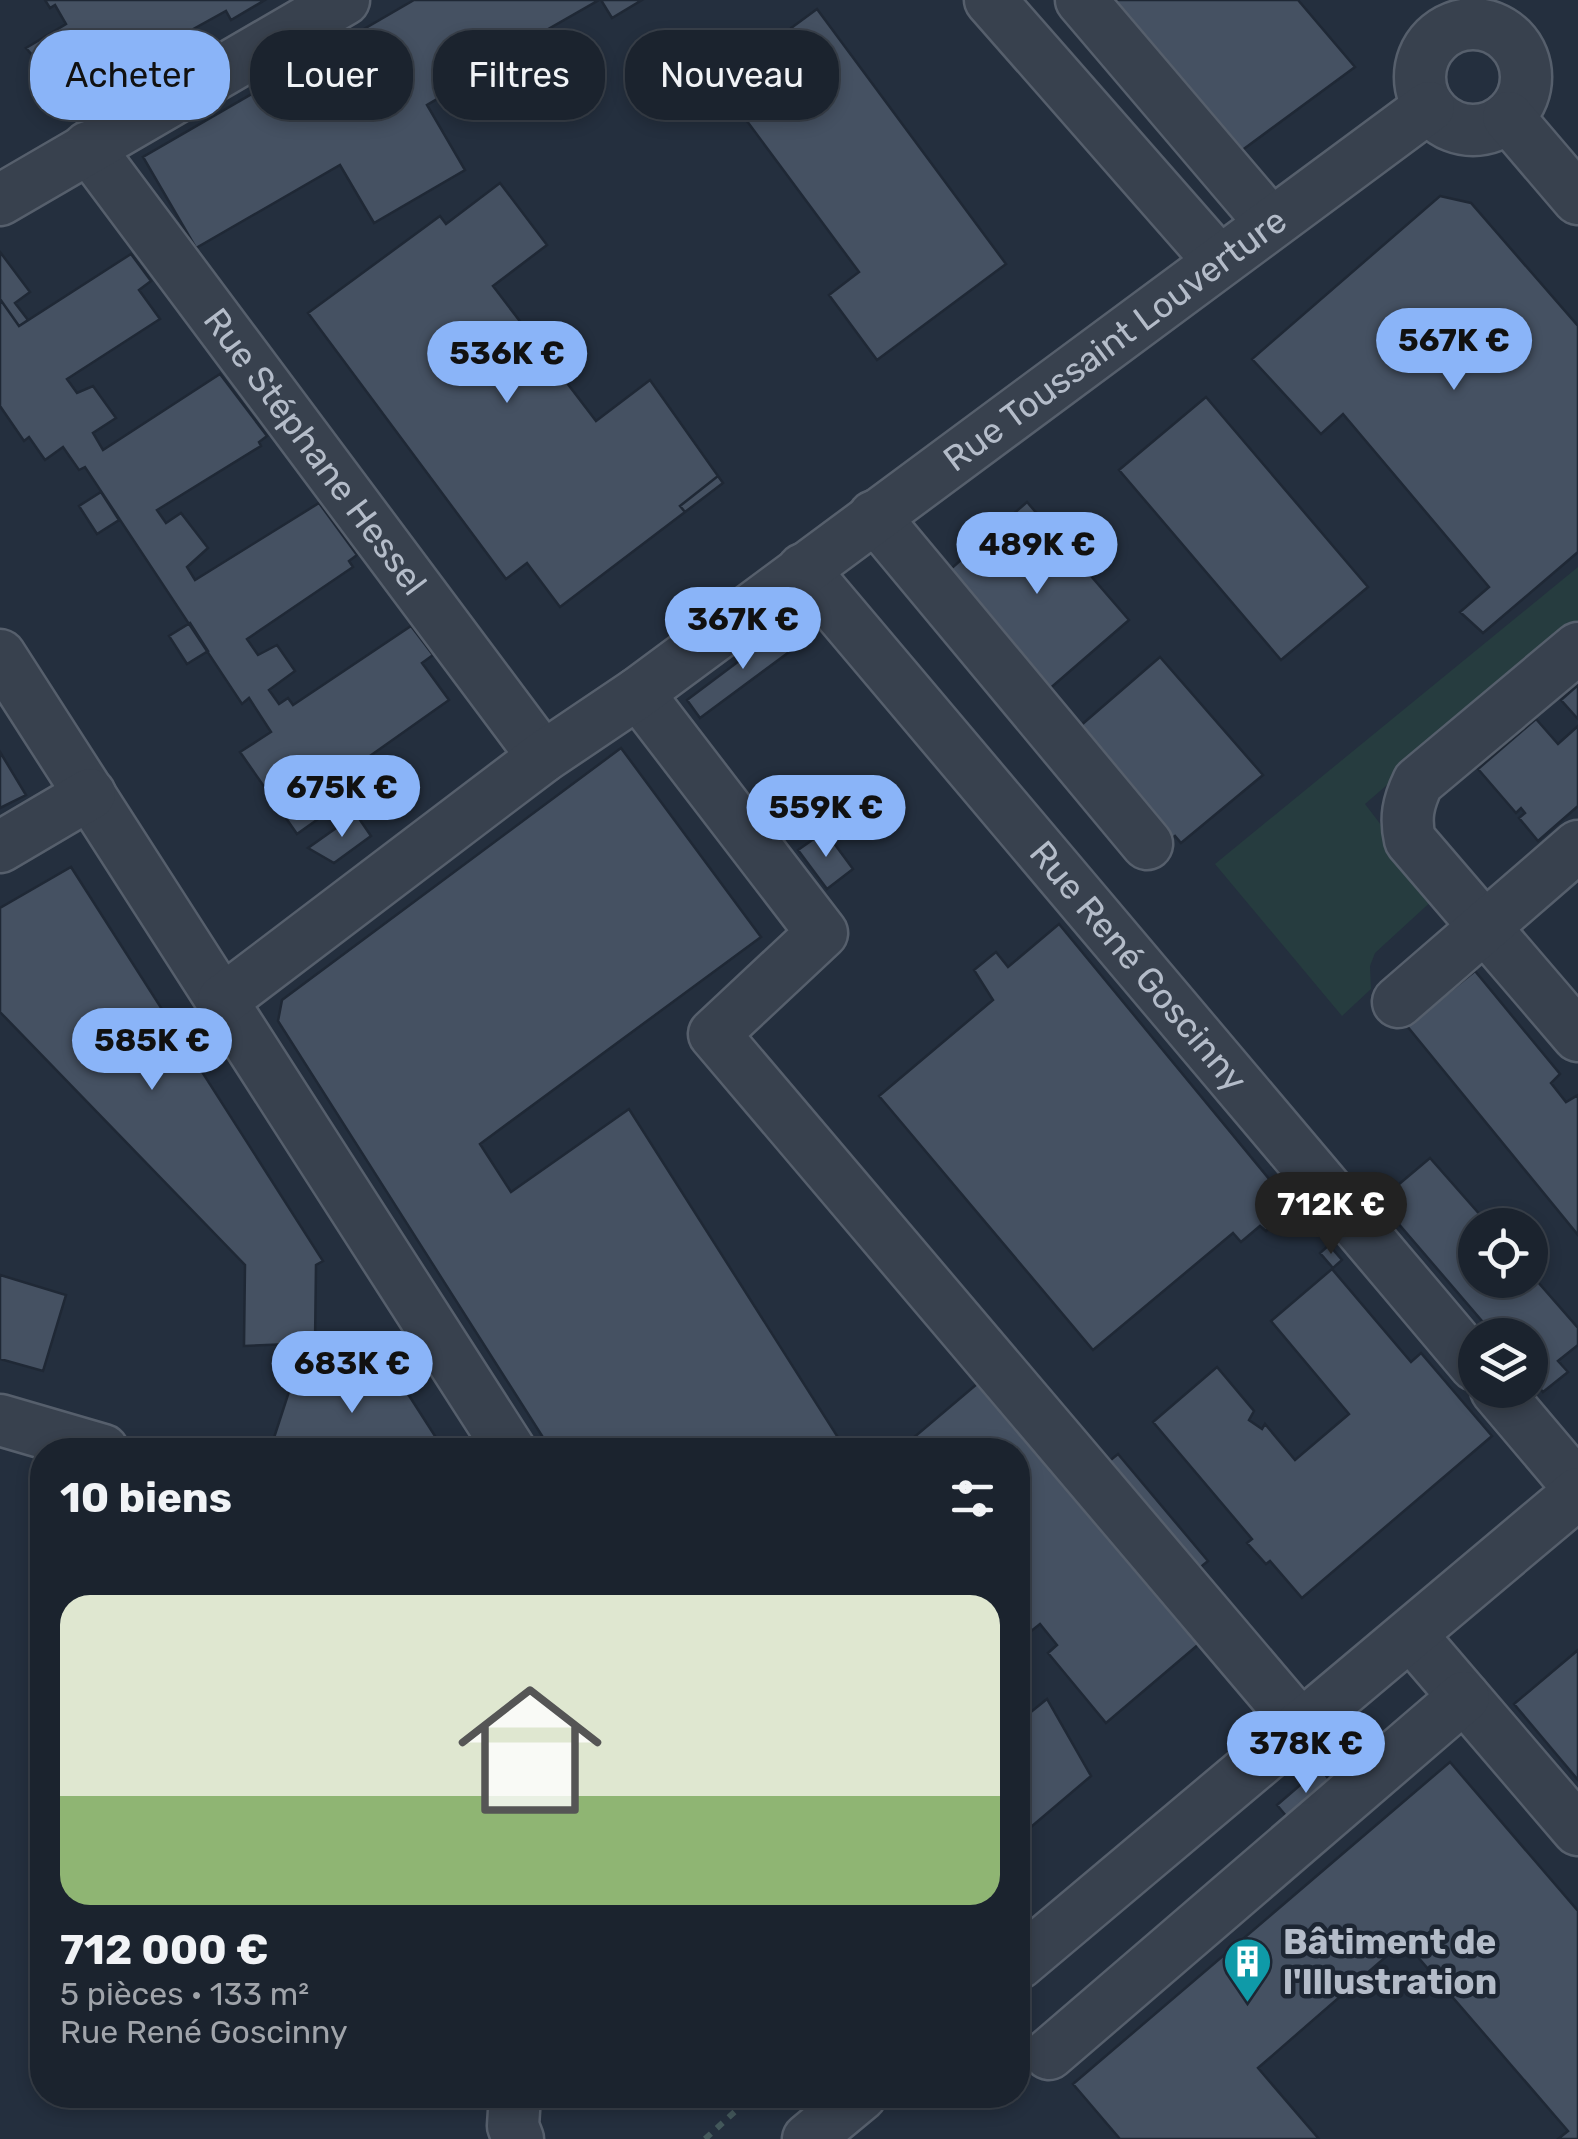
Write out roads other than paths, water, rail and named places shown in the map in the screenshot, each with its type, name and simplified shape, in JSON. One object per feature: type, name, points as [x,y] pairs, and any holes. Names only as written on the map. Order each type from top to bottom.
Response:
[{"type":"street","points":[[0,200],[344,0]]},
{"type":"street","points":[[990,0],[1218,260]]},
{"type":"street","points":[[1081,0],[1270,222]]},
{"type":"street","points":[[1479,12],[1521,53],[1526,88],[1508,118],[1475,131],[1442,120],[1429,107],[1420,74],[1433,42],[1479,12]]},
{"type":"street","name":"Rue Toussaint Louverture","points":[[222,1000],[543,758],[638,693],[1429,107]]},
{"type":"street","points":[[1508,118],[1578,199]]},
{"type":"street","name":"Rue Stéphane Hessel","points":[[88,146],[543,758]]},
{"type":"street","points":[[874,516],[1147,844]]},
{"type":"street","name":"Rue René Goscinny","points":[[804,568],[1458,1344]]},
{"type":"street","points":[[1578,648],[1418,782],[1408,804],[1410,840],[1578,1036]]},
{"type":"street","points":[[0,655],[502,1438]]},
{"type":"street","points":[[638,693],[822,933],[714,1034],[1302,1727]]},
{"type":"street","points":[[0,848],[90,794]]},
{"type":"street","points":[[1398,1002],[1578,846]]},
{"type":"street","points":[[1030,1954],[1578,1490],[1511,1408]]},
{"type":"street","points":[[0,1420],[62,1438]]},
{"type":"street","points":[[1410,1635],[1578,1830]]},
{"type":"street","points":[[1049,2054],[1464,1697]]},
{"type":"street","points":[[514,2108],[513,2126],[518,2139]]},
{"type":"street","points":[[808,2139],[845,2108]]},
{"type":"place","name":"Bâtiment de l'Illustration","points":[[1248,2004]]}]
